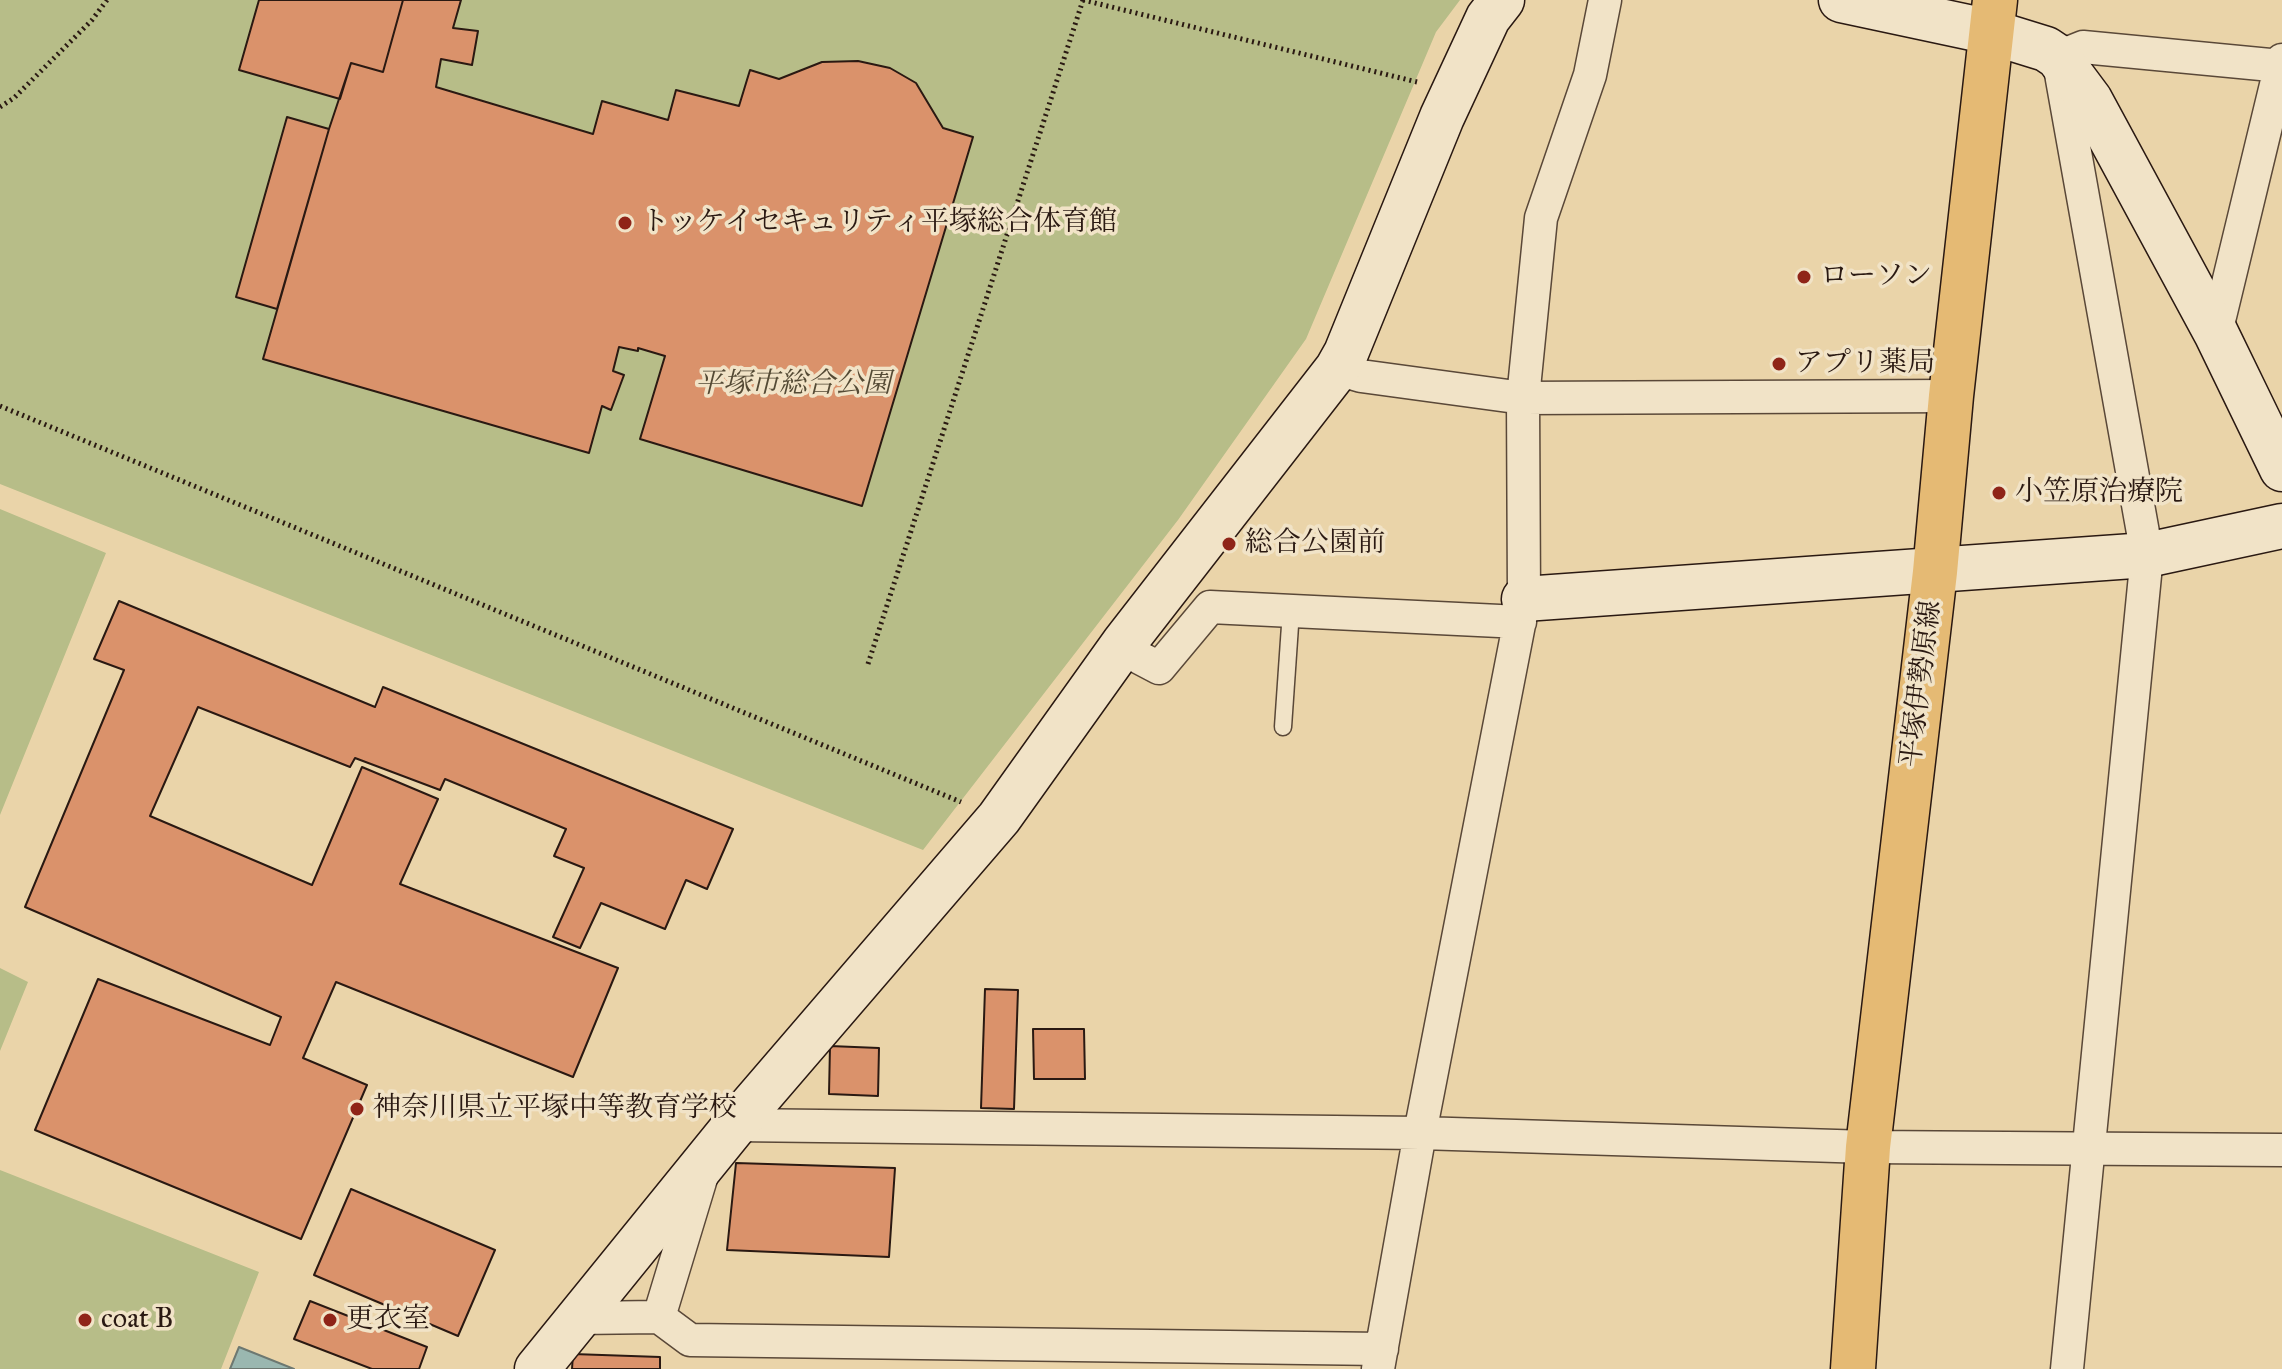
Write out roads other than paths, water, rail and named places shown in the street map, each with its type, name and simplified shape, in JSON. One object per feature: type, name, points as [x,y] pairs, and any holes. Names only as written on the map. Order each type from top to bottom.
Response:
[{"type":"main road","name":"平塚伊勢原線","points":[[1853,1369],[1868,1147],[1935,572],[1993,16]]},
{"type":"street","points":[[537,1369],[735,1125],[999,818],[1124,643],[1337,369],[1442,117],[1488,18],[1502,0]]},
{"type":"street","points":[[577,1318],[659,1317],[690,1340],[1380,1359],[1420,1133],[1522,611],[1523,398],[1541,218],[1590,75],[1605,0]]},
{"type":"street","points":[[1841,0],[1993,16],[2058,57],[2090,100],[2216,333],[2282,469]]},
{"type":"street","points":[[2058,57],[2083,47],[2281,64],[2216,333]]},
{"type":"street","points":[[2058,57],[2147,555],[2067,1369]]},
{"type":"street","points":[[1337,369],[1361,376],[1523,398],[1951,396]]},
{"type":"street","points":[[1124,643],[1140,658],[1159,668],[1210,607],[1291,611],[1522,611],[2147,555],[2282,526]]},
{"type":"street","points":[[735,1125],[1420,1133],[1868,1147],[2282,1150]]},
{"type":"street","points":[[659,1317],[706,1160]]},
{"type":"lane","points":[[1283,727],[1291,611]]},
{"type":"water","points":[[239,1347],[294,1369],[230,1369]]},
{"type":"place","name":"トッケイセキュリティ平塚総合体育館","points":[[625,223]]},
{"type":"place","name":"ローソン","points":[[1804,277]]},
{"type":"place","name":"アプリ薬局","points":[[1779,364]]},
{"type":"place","name":"小笠原治療院","points":[[1999,493]]},
{"type":"place","name":"総合公園前","points":[[1229,544]]},
{"type":"place","name":"神奈川県立平塚中等教育学校","points":[[357,1109]]},
{"type":"place","name":"coat B","points":[[85,1320]]},
{"type":"place","name":"更衣室","points":[[330,1320]]},
{"type":"park label","name":"平塚市総合公園","points":[[793,385]]}]
